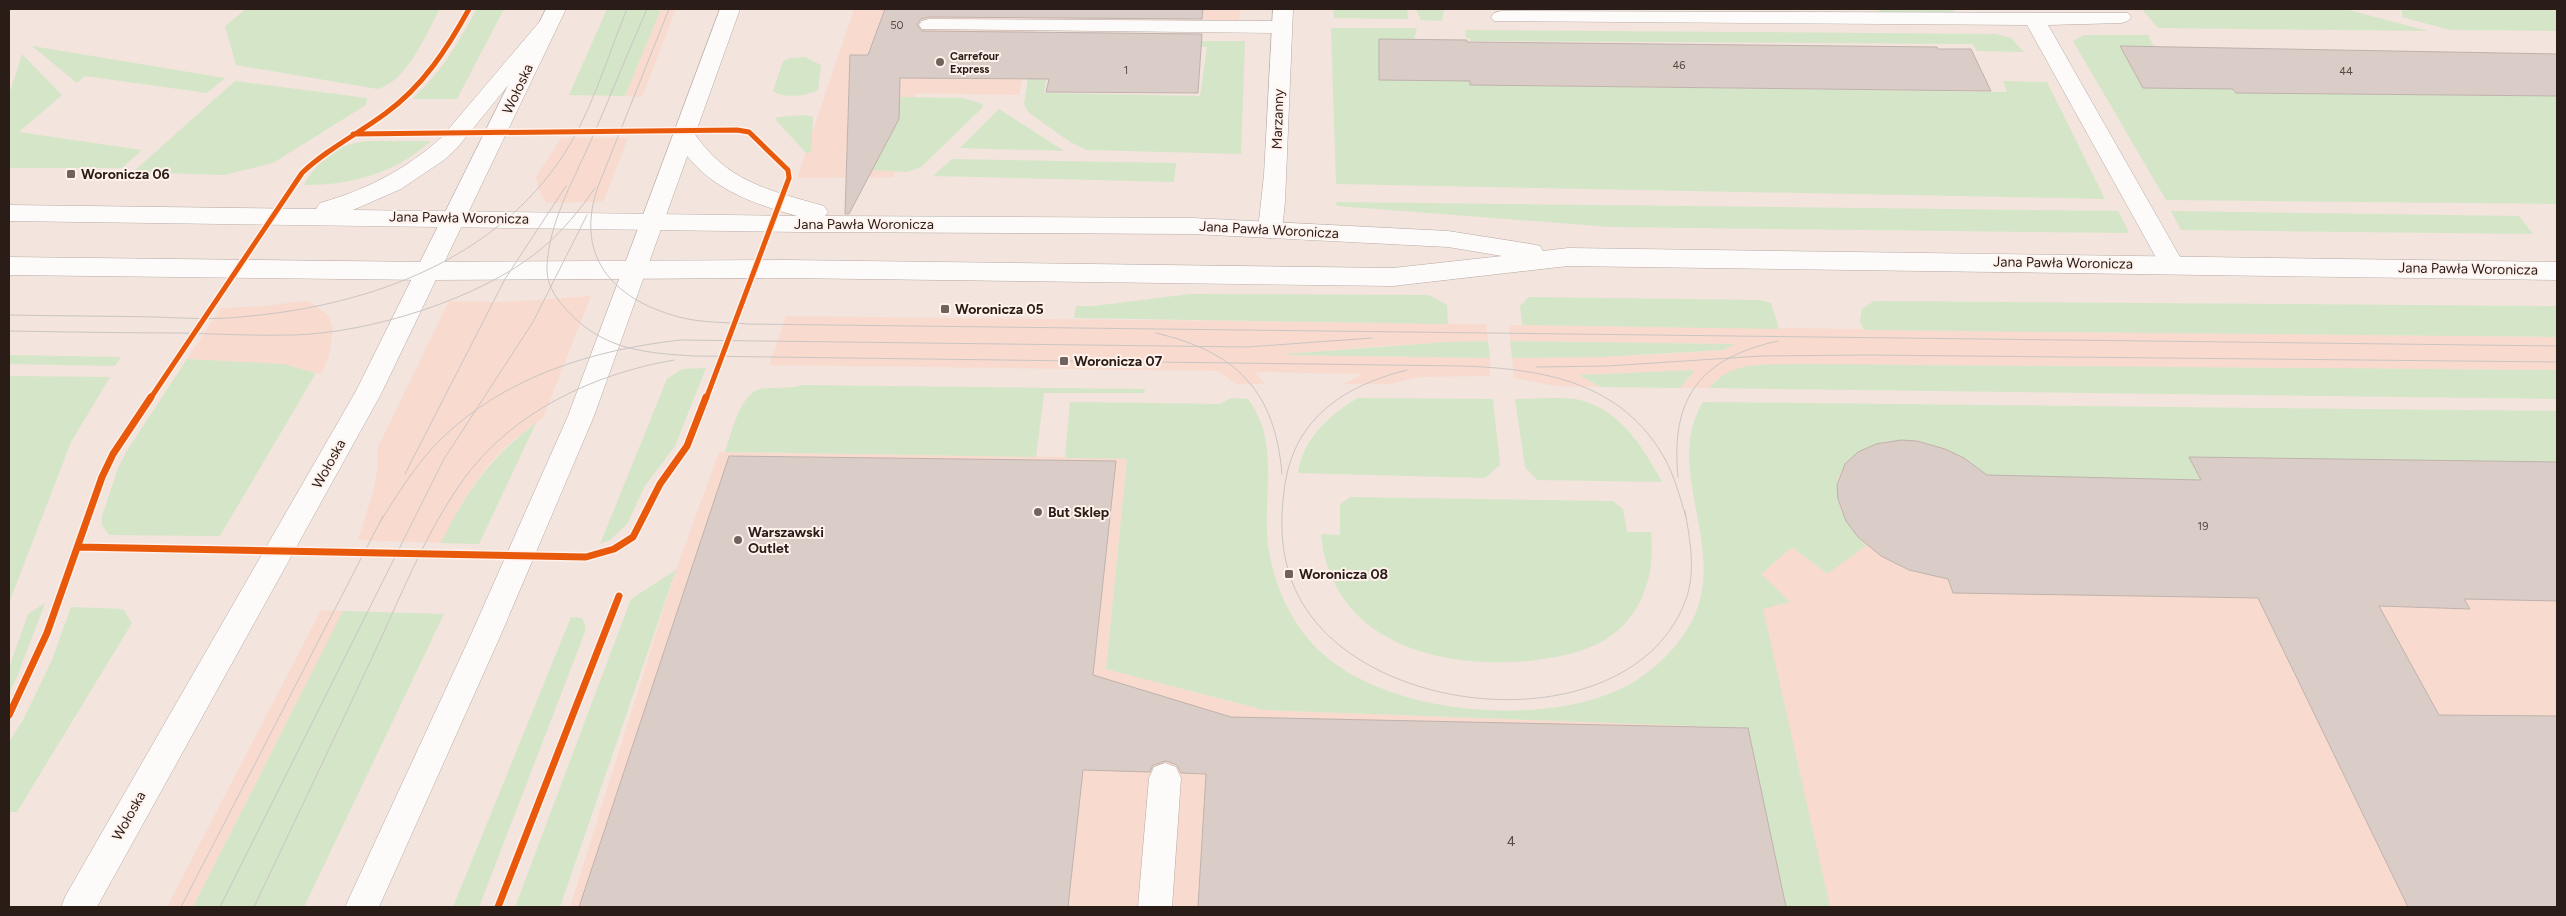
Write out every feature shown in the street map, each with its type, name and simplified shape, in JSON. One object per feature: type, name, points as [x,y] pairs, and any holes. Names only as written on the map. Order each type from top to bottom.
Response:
[{"type":"street","points":[[362,907],[484,639],[566,450],[653,221],[730,9]]},
{"type":"street","points":[[287,216],[343,205],[368,196],[419,169],[450,143],[553,15]]},
{"type":"street","name":"Wołoska","points":[[78,907],[368,394],[553,15]]},
{"type":"street","points":[[1500,17],[2034,19],[2121,17]]},
{"type":"street","points":[[930,25],[1282,18]]},
{"type":"street","name":"Marzanny","points":[[1270,230],[1276,179],[1282,18]]},
{"type":"street","points":[[2034,19],[2172,264]]},
{"type":"street","points":[[684,135],[688,146],[695,154],[722,175],[767,200],[794,209],[884,224]]},
{"type":"street","name":"Jana Pawła Woronicza","points":[[9,213],[1193,226],[1448,239],[1568,258]]},
{"type":"street","name":"Jana Pawła Woronicza","points":[[9,266],[428,271],[805,269],[1393,277],[1568,258],[2557,270]]},
{"type":"street","points":[[1155,907],[1165,778]]},
{"type":"shaded area","points":[[661,9],[676,9],[642,97],[625,96]]},
{"type":"shaded area","points":[[854,9],[1240,9],[1239,23],[1037,20],[1019,95],[916,93],[893,177],[797,178]]},
{"type":"shaded area","points":[[561,138],[628,138],[604,200],[600,202],[546,203],[539,191],[536,177]]},
{"type":"shaded area","points":[[591,296],[543,418],[514,439],[488,465],[466,496],[441,543],[358,540],[374,489],[378,465],[377,449],[449,301],[504,302]]},
{"type":"shaded area","points":[[303,301],[310,302],[328,315],[333,328],[329,357],[321,374],[283,364],[187,359],[221,308],[265,306]]},
{"type":"shaded area","points":[[786,316],[1486,324],[1488,341],[1381,346],[1286,355],[1490,358],[1490,376],[1420,377],[1389,384],[1343,384],[1363,374],[1255,372],[1265,384],[1236,384],[1218,371],[769,365]]},
{"type":"shaded area","points":[[1509,325],[2557,337],[2557,370],[2227,368],[1717,379],[1709,388],[1680,388],[1695,370],[1579,375],[1601,387],[1555,386],[1514,378],[1512,358],[1648,355],[1723,350],[1734,344],[1510,341]]},
{"type":"shaded area","points":[[1781,438],[2557,449],[2557,907],[570,907],[676,570],[719,452],[1127,458],[1106,669],[1264,710],[1748,728],[1709,530]]},
{"type":"shaded area","points":[[321,610],[343,611],[193,907],[167,907]]},
{"type":"green space","points":[[246,9],[440,9],[407,66],[389,84],[378,89],[236,65],[225,26]]},
{"type":"green space","points":[[477,9],[504,9],[457,99],[412,99],[441,67]]},
{"type":"green space","points":[[607,9],[661,9],[625,96],[569,95]]},
{"type":"green space","points":[[1333,9],[1407,9],[1408,19],[1334,18]]},
{"type":"green space","points":[[1416,9],[1444,9],[1442,21],[1421,20]]},
{"type":"green space","points":[[1874,9],[1953,9],[1956,15],[1887,14]]},
{"type":"green space","points":[[2142,9],[2345,9],[2428,31],[2158,28]]},
{"type":"green space","points":[[2402,9],[2557,9],[2557,31],[2450,30],[2402,17]]},
{"type":"green space","points":[[1331,28],[1417,28],[1414,39],[1379,39],[1381,80],[1470,81],[1470,85],[2007,92],[2003,81],[2047,82],[2105,199],[1336,184]]},
{"type":"green space","points":[[1465,30],[1996,34],[2011,38],[2024,52],[1977,51],[1973,44],[1470,41],[1470,38],[1466,38]]},
{"type":"green space","points":[[2084,35],[2148,35],[2154,47],[2120,46],[2144,88],[2233,89],[2236,93],[2557,96],[2557,204],[2166,200],[2073,41]]},
{"type":"green space","points":[[1152,41],[1245,41],[1241,154],[1087,150],[1070,142],[1028,112],[1024,104],[1033,46],[1053,45],[1044,93],[1200,96],[1207,47],[1152,46]]},
{"type":"green space","points":[[32,46],[225,78],[207,93],[85,76],[77,83]]},
{"type":"green space","points":[[22,54],[62,95],[19,132],[142,150],[122,168],[9,168],[9,95]]},
{"type":"green space","points":[[805,57],[821,65],[818,90],[795,96],[777,94],[773,91],[783,61],[790,58]]},
{"type":"green space","points":[[235,81],[367,98],[366,105],[273,163],[224,175],[133,172]]},
{"type":"green space","points":[[899,97],[963,98],[983,104],[982,108],[921,167],[907,172],[872,170]]},
{"type":"green space","points":[[999,109],[1064,151],[960,148]]},
{"type":"green space","points":[[806,115],[813,117],[811,152],[806,153],[775,119],[778,117]]},
{"type":"green space","points":[[368,141],[431,141],[403,161],[372,175],[339,183],[304,185],[316,168],[330,154],[348,145]]},
{"type":"green space","points":[[952,159],[1176,163],[1174,182],[933,176]]},
{"type":"green space","points":[[1336,202],[2118,211],[2128,230],[2127,233],[1611,227],[1337,206]]},
{"type":"green space","points":[[2171,211],[2519,216],[2533,234],[2181,230]]},
{"type":"green space","points":[[1190,294],[1429,295],[1447,305],[1448,324],[1074,318],[1076,306],[1094,306]]},
{"type":"green space","points":[[1529,297],[1760,300],[1771,303],[1779,329],[1522,325],[1520,306]]},
{"type":"green space","points":[[1874,301],[2557,306],[2557,337],[1864,330],[1860,321],[1862,309]]},
{"type":"green space","points":[[1488,341],[1490,358],[1285,355],[1447,342]]},
{"type":"green space","points":[[1510,341],[1735,344],[1723,350],[1602,357],[1512,358]]},
{"type":"green space","points":[[9,355],[121,357],[115,366],[9,364]]},
{"type":"green space","points":[[187,359],[283,364],[316,373],[220,536],[109,535],[102,525],[102,516],[118,468],[126,452]]},
{"type":"green space","points":[[1796,364],[2557,370],[2557,399],[1709,388],[1728,372],[1738,368]]},
{"type":"green space","points":[[706,368],[675,446],[645,486],[627,524],[610,540],[600,544],[667,379],[682,369]]},
{"type":"green space","points":[[1695,370],[1680,388],[1601,387],[1579,375]]},
{"type":"green space","points":[[9,376],[110,377],[71,442],[9,603]]},
{"type":"green space","points":[[803,385],[1145,389],[1144,393],[1044,393],[1036,457],[725,452],[737,416],[747,398],[753,392],[766,388]]},
{"type":"green space","points":[[1231,398],[1248,399],[1258,416],[1264,434],[1268,470],[1267,526],[1270,558],[1282,596],[1294,620],[1310,641],[1336,665],[1369,683],[1407,697],[1448,706],[1490,710],[1531,710],[1569,705],[1617,691],[1655,667],[1666,657],[1685,633],[1692,621],[1701,594],[1704,566],[1691,481],[1689,454],[1692,427],[1703,402],[2557,411],[2557,462],[2190,457],[2201,480],[1990,479],[1967,460],[1941,447],[1917,441],[1886,441],[1858,452],[1845,464],[1838,477],[1837,493],[1840,508],[1853,531],[1866,546],[1827,574],[1792,547],[1761,574],[1790,602],[1763,609],[1830,907],[1786,907],[1748,728],[1264,710],[1106,669],[1127,459],[1065,458],[1070,402],[1220,404]]},
{"type":"green space","points":[[1358,398],[1493,399],[1500,465],[1485,478],[1298,473],[1306,449],[1319,429],[1348,404]]},
{"type":"green space","points":[[1515,399],[1573,399],[1594,405],[1607,412],[1619,421],[1639,444],[1662,482],[1537,480],[1525,467]]},
{"type":"green space","points":[[536,423],[479,544],[441,543],[470,492],[492,462]]},
{"type":"green space","points":[[1350,497],[1613,501],[1623,509],[1627,532],[1651,532],[1651,567],[1645,590],[1634,611],[1617,631],[1606,639],[1582,650],[1528,661],[1493,662],[1458,660],[1425,653],[1394,641],[1367,623],[1345,600],[1329,571],[1321,534],[1340,535],[1340,504]]},
{"type":"green space","points":[[676,570],[560,907],[515,907],[631,599]]},
{"type":"green space","points":[[45,603],[9,693],[9,668],[28,614]]},
{"type":"green space","points":[[71,607],[123,609],[132,623],[17,812],[9,812],[9,742],[23,720],[52,660]]},
{"type":"green space","points":[[343,611],[444,614],[304,907],[193,907]]},
{"type":"green space","points":[[571,617],[582,618],[585,624],[585,632],[479,907],[453,907]]},
{"type":"building","points":[[885,9],[1203,9],[1202,19],[929,17],[921,19],[917,25],[922,31],[1202,34],[1198,93],[1046,92],[1049,79],[900,78],[899,119],[849,214],[845,214],[850,55],[868,55]]},
{"type":"building","points":[[1379,39],[1467,40],[1467,42],[1937,47],[1938,49],[1971,49],[1991,91],[1470,85],[1470,81],[1379,80]]},
{"type":"building","points":[[2120,46],[2557,54],[2557,96],[2236,93],[2233,89],[2143,88]]},
{"type":"building","points":[[1901,440],[1917,441],[1945,449],[1964,458],[1987,475],[2201,480],[2189,457],[2557,462],[2557,601],[2464,599],[2470,609],[2379,606],[2439,715],[2557,716],[2557,907],[2408,907],[2258,598],[1953,593],[1948,579],[1909,570],[1881,556],[1858,537],[1846,521],[1838,499],[1837,485],[1845,464],[1858,452],[1876,444]]},
{"type":"building","points":[[729,456],[1116,461],[1093,675],[1231,717],[1748,728],[1786,907],[1198,907],[1206,774],[1181,773],[1177,765],[1166,761],[1153,765],[1150,772],[1083,770],[1068,907],[579,907]]},
{"type":"tram line","points":[[9,315],[240,317],[285,312],[330,303],[374,291],[417,275],[457,254],[494,229],[528,199],[558,163],[579,127],[597,88],[627,9]]},
{"type":"tram line","points":[[551,241],[562,204],[647,9]]},
{"type":"tram line","points":[[669,9],[599,184],[592,209],[591,232],[595,252],[604,270],[617,285],[634,298],[655,309],[687,319],[748,324],[2557,346]]},
{"type":"tram line","points":[[511,271],[566,186]]},
{"type":"tram line","points":[[551,241],[563,229],[595,188]]},
{"type":"tram line","points":[[551,287],[587,215]]},
{"type":"tram line","points":[[511,271],[551,241]]},
{"type":"tram line","points":[[551,241],[547,266],[551,287]]},
{"type":"tram line","points":[[9,331],[252,335],[323,333],[356,328],[423,310],[456,298],[511,271]]},
{"type":"tram line","points":[[405,474],[511,271]]},
{"type":"tram line","points":[[475,411],[533,322],[551,287]]},
{"type":"tram line","points":[[551,287],[564,307],[592,332],[607,340],[631,348]]},
{"type":"tram line","points":[[1156,333],[1197,346]]},
{"type":"tram line","points":[[1197,346],[1248,347],[1372,338]]},
{"type":"tram line","points":[[631,348],[680,340],[1197,346]]},
{"type":"tram line","points":[[1729,358],[1751,348],[1778,341]]},
{"type":"tram line","points":[[1197,346],[1227,363]]},
{"type":"tram line","points":[[475,411],[522,383],[552,370],[583,359],[631,348]]},
{"type":"tram line","points":[[631,348],[657,353],[694,356],[1227,363]]},
{"type":"tram line","points":[[1729,358],[1869,355],[2557,362]]},
{"type":"tram line","points":[[1536,367],[1608,366],[1729,358]]},
{"type":"tram line","points":[[1678,477],[1677,449],[1679,424],[1686,403],[1696,385],[1710,370],[1729,358]]},
{"type":"tram line","points":[[254,907],[424,546],[463,480],[483,456],[505,435],[530,416],[556,400],[614,375],[674,360]]},
{"type":"tram line","points":[[1227,363],[1463,366],[1523,371],[1551,376],[1578,385],[1604,397],[1627,412],[1647,433],[1669,466],[1686,516]]},
{"type":"tram line","points":[[1227,363],[1246,379],[1260,397],[1271,419],[1278,445],[1282,474]]},
{"type":"tram line","points":[[1407,370],[1385,376],[1344,395],[1312,422],[1300,440],[1291,460],[1283,497],[1283,547],[1293,584],[1324,631],[1370,666],[1428,689],[1490,699],[1553,696],[1610,679],[1656,647],[1686,599],[1691,578],[1691,566],[1686,516]]},
{"type":"tram line","points":[[220,907],[444,459],[475,411]]},
{"type":"tram line","points":[[380,522],[408,479],[432,448],[475,411]]},
{"type":"tram line","points":[[1685,511],[1686,516]]},
{"type":"tram line","points":[[181,907],[383,516]]},
{"type":"cycle path","points":[[9,715],[30,675],[47,633],[97,488],[113,454],[302,173],[332,148],[386,113],[413,90],[443,53],[469,9]]},
{"type":"cycle path","points":[[78,547],[586,557],[614,549],[633,537],[660,484],[687,446],[729,340],[789,178],[788,170],[749,132],[737,130],[353,134]]},
{"type":"cycle path","points":[[498,907],[619,596]]},
{"type":"place","name":"Carrefour Express","points":[[940,62]]},
{"type":"place","name":"Woronicza 06","points":[[71,174]]},
{"type":"place","name":"Woronicza 05","points":[[945,309]]},
{"type":"place","name":"Woronicza 07","points":[[1064,361]]},
{"type":"place","name":"But Sklep","points":[[1038,512]]},
{"type":"place","name":"Warszawski Outlet","points":[[738,540]]},
{"type":"place","name":"Woronicza 08","points":[[1289,574]]}]
